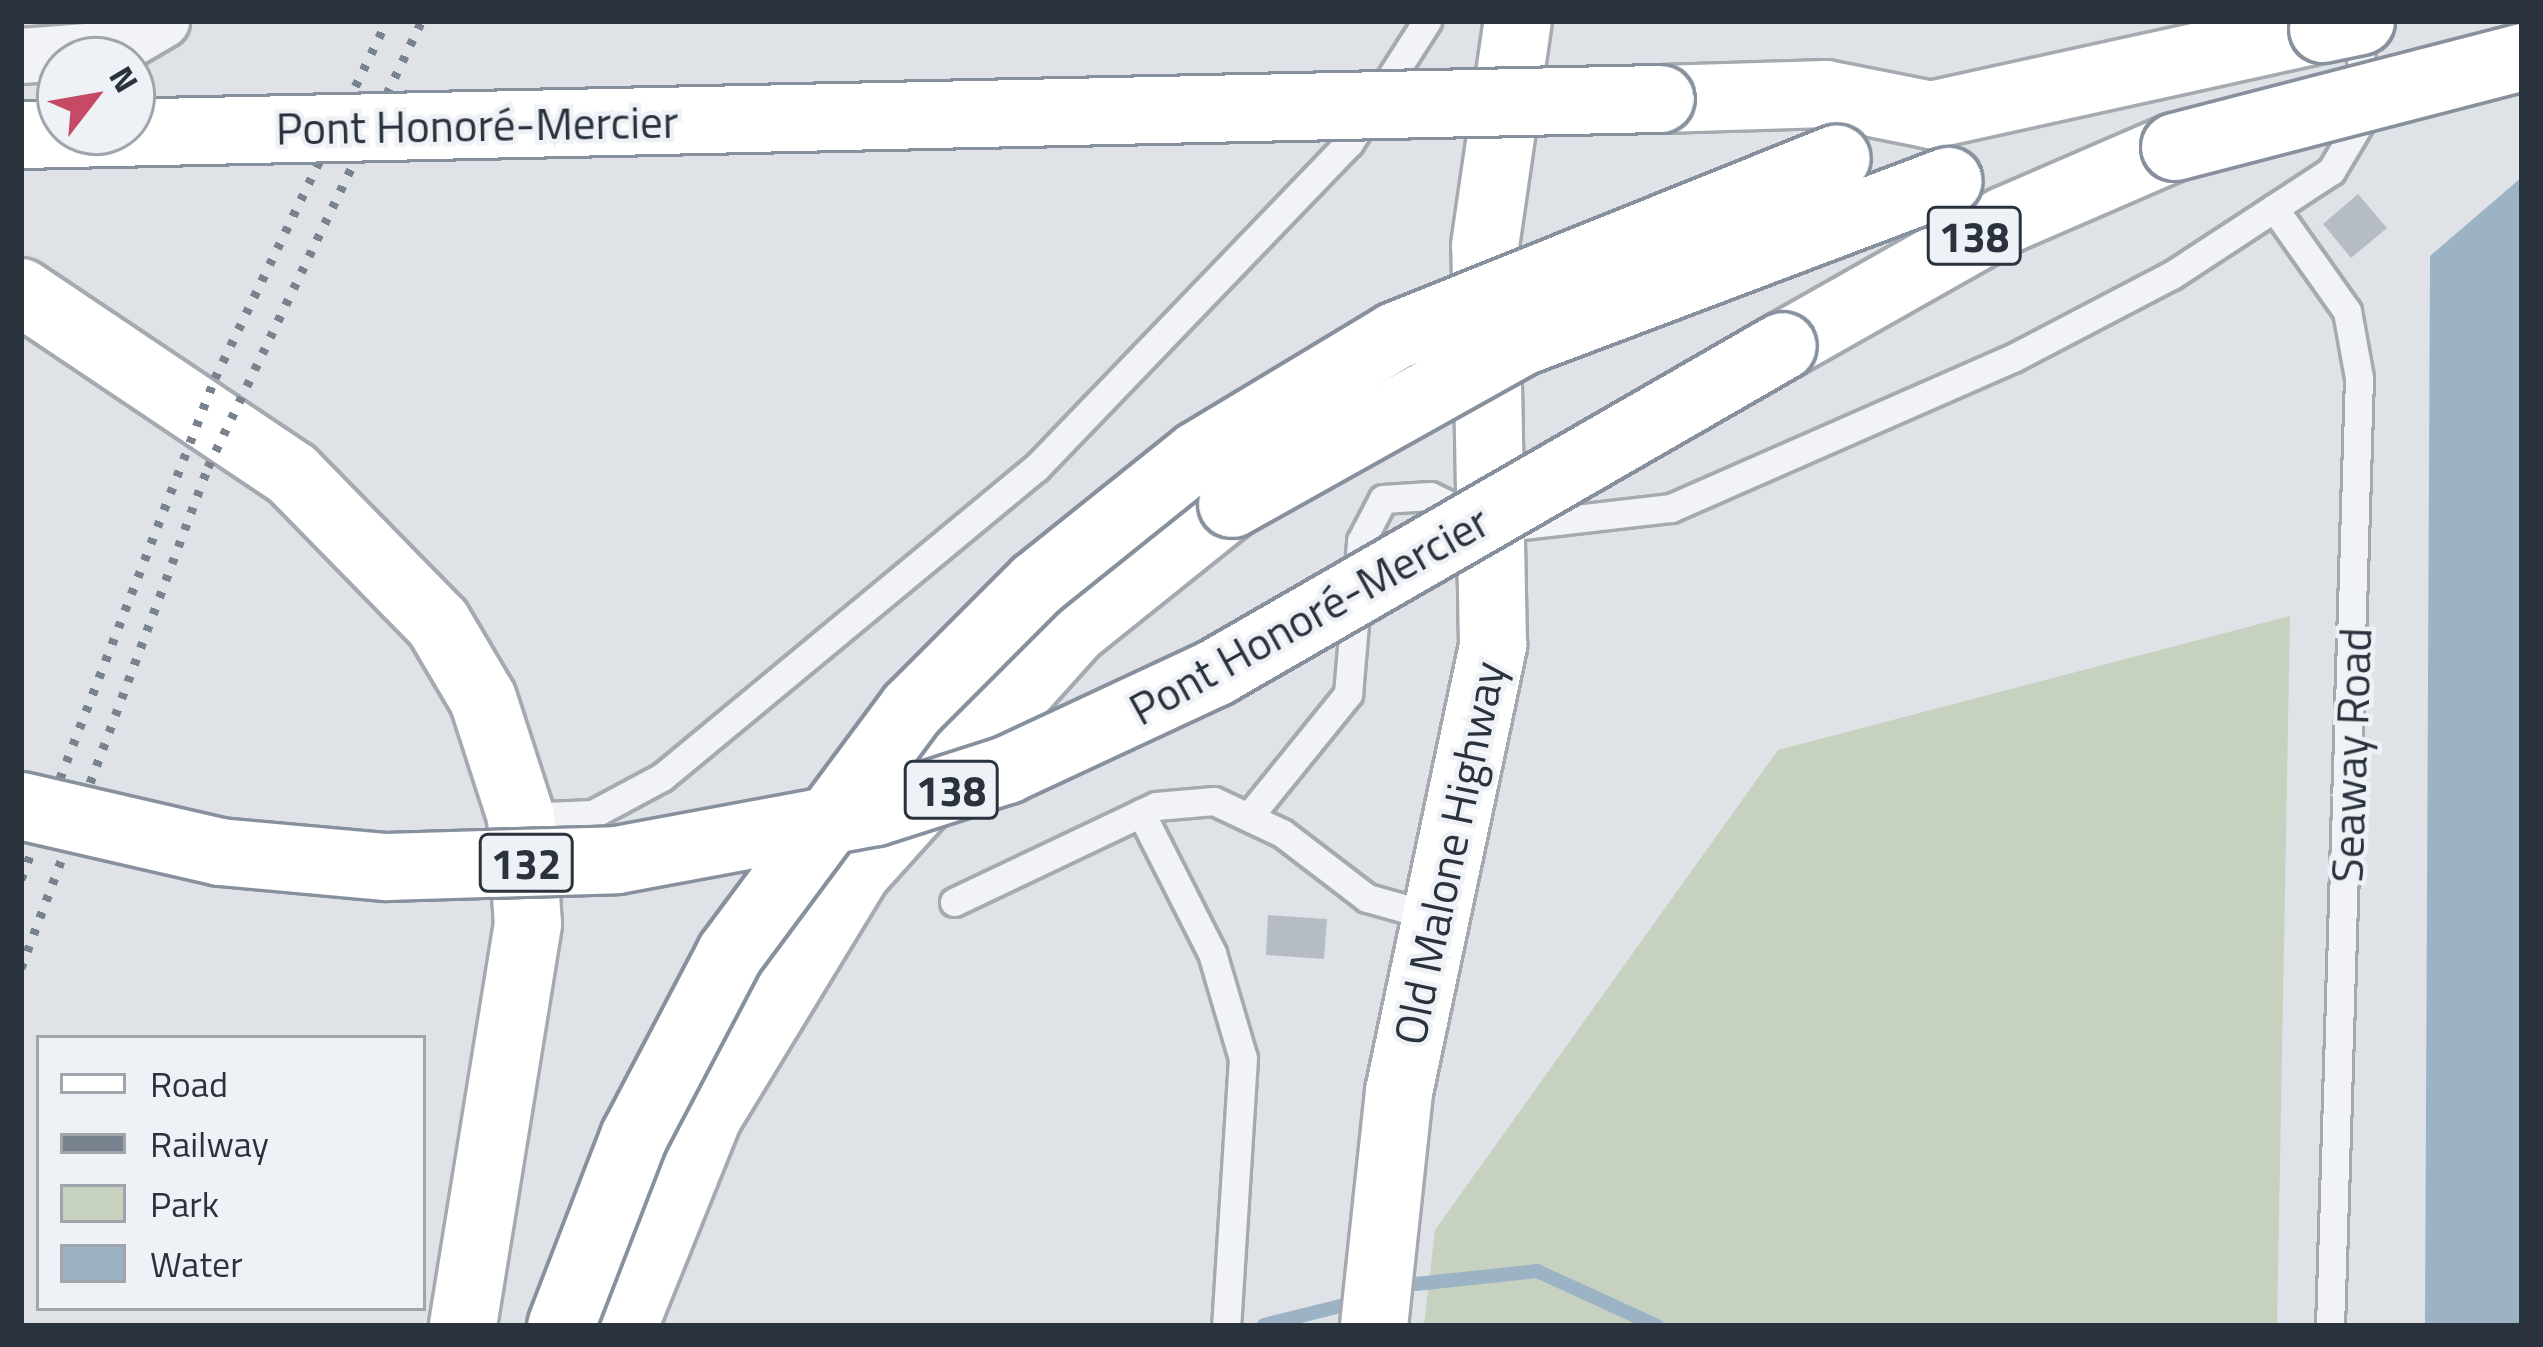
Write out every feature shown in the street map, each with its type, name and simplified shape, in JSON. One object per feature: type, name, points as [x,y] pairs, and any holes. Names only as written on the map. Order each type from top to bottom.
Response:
[{"type":"main road","name":"Old Malone Highway","points":[[1374,1326],[1390,1148],[1492,645],[1497,528],[1485,246],[1518,21]]},
{"type":"main road","name":"Pont Honoré-Mercier","points":[[21,135],[1826,94],[1931,115],[2360,21]]},
{"type":"main road","name":"Pont Honoré-Mercier","points":[[21,806],[220,852],[466,868],[679,853],[929,798],[1216,674],[1958,244],[2175,147],[2522,57]]},
{"type":"main road","points":[[561,1326],[634,1137],[730,954],[912,709],[1037,584],[1198,455],[1395,336],[1931,115]]},
{"type":"main road","points":[[624,1326],[708,1117],[857,872],[1026,678],[1188,537],[1403,401],[1682,276],[1949,181],[2175,147]]},
{"type":"main road","name":"132","points":[[21,292],[292,475],[409,592],[483,699],[520,817],[528,924],[463,1326]]},
{"type":"street","points":[[21,56],[114,50],[162,21]]},
{"type":"lane","points":[[520,817],[592,814],[662,777],[1036,469],[1349,143],[1427,21]]},
{"type":"lane","points":[[1250,815],[1348,694],[1369,514],[1404,492],[1497,528],[1716,494],[1876,410],[2013,358],[2331,171],[2365,114],[2360,21]]},
{"type":"lane","name":"Seaway Road","points":[[2274,208],[2347,311],[2359,378],[2330,1326]]},
{"type":"lane","points":[[954,902],[1141,813],[1214,801],[1250,815],[1367,898],[1439,918]]},
{"type":"lane","points":[[1141,813],[1212,953],[1243,1058],[1226,1326]]},
{"type":"green space","points":[[2290,616],[2277,1326],[1424,1326],[1435,1230],[1778,750]]},
{"type":"water","points":[[2522,177],[2522,1326],[2425,1326],[2430,256]]},
{"type":"building","points":[[2358,194],[2387,228],[2351,258],[2323,224]]},
{"type":"building","points":[[1268,915],[1327,919],[1324,959],[1266,955]]},
{"type":"waterway","points":[[1416,1284],[1537,1271],[1657,1326]]},
{"type":"waterway","points":[[1264,1325],[1345,1305]]},
{"type":"railway","points":[[21,879],[215,378],[387,21]]},
{"type":"railway","points":[[21,968],[208,467],[422,21]]}]
